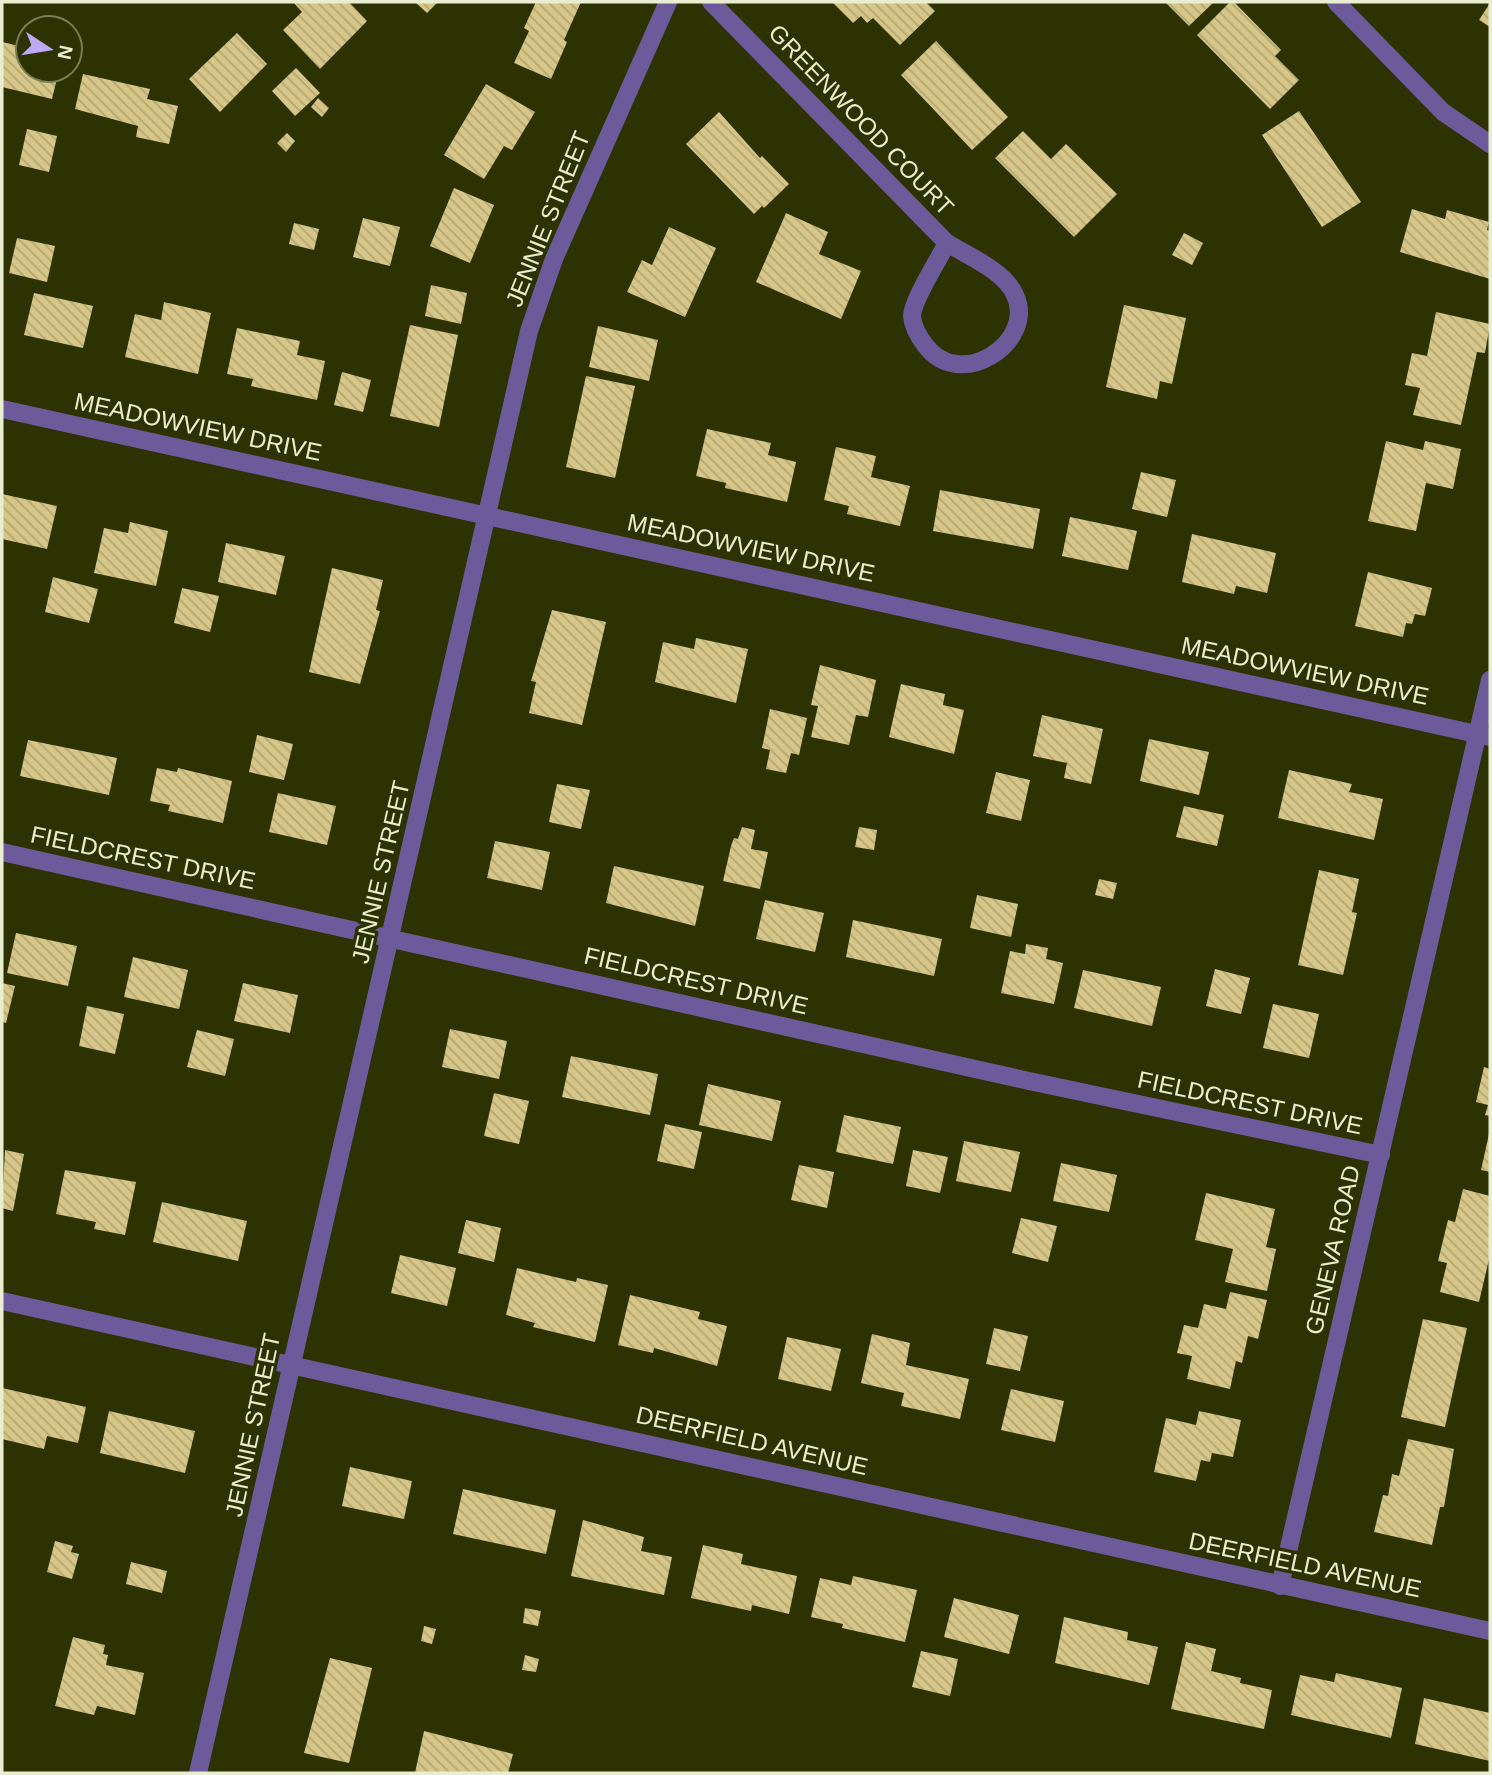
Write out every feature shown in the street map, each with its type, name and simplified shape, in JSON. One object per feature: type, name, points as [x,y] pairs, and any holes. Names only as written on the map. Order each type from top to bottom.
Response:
[{"type":"street","name":"JENNIE STREET","points":[[198,1773],[538,298],[668,2]]},
{"type":"street","name":"GREENWOOD COURT","points":[[711,2],[947,243],[998,275],[1015,293],[1019,308],[1014,331],[1004,345],[988,359],[966,366],[947,363],[928,350],[916,333],[912,313],[947,243]]},
{"type":"street","points":[[1336,2],[1443,112],[1490,144]]},
{"type":"street","name":"MEADOWVIEW DRIVE","points":[[2,409],[1484,736]]},
{"type":"street","name":"GENEVA ROAD","points":[[1280,1586],[1381,1155],[1484,736],[1490,680]]},
{"type":"street","name":"FIELDCREST DRIVE","points":[[2,852],[1029,1081],[1381,1155]]},
{"type":"street","name":"DEERFIELD AVENUE","points":[[2,1301],[1490,1631]]},
{"type":"building","points":[[293,2],[349,2],[367,21],[320,69],[283,30],[302,12]]},
{"type":"building","points":[[415,2],[438,2],[427,13]]},
{"type":"building","points":[[536,2],[581,2],[551,79],[514,63],[529,31],[524,28]]},
{"type":"building","points":[[832,2],[926,2],[935,11],[900,45],[873,18],[867,23],[861,16],[853,23]]},
{"type":"building","points":[[1165,2],[1214,2],[1189,26]]},
{"type":"building","points":[[1230,2],[1234,2],[1281,50],[1275,56],[1299,80],[1270,109],[1197,35]]},
{"type":"building","points":[[1490,3],[1490,27],[1479,20]]},
{"type":"building","points":[[237,33],[267,64],[220,112],[189,79]]},
{"type":"building","points":[[936,41],[1008,117],[972,150],[901,75]]},
{"type":"building","points":[[2,42],[14,45],[14,84],[56,84],[52,99],[2,87]]},
{"type":"building","points":[[296,68],[320,93],[295,116],[272,91]]},
{"type":"building","points":[[84,74],[150,89],[147,99],[178,106],[169,144],[136,137],[138,126],[75,109],[81,84],[84,84]]},
{"type":"building","points":[[486,84],[535,112],[512,150],[504,146],[484,179],[444,155]]},
{"type":"building","points":[[318,98],[329,108],[322,117],[311,107]]},
{"type":"building","points":[[1299,111],[1361,202],[1322,227],[1262,135]]},
{"type":"building","points":[[719,112],[760,158],[762,156],[789,184],[754,214],[686,144]]},
{"type":"building","points":[[27,129],[57,136],[49,172],[19,165]]},
{"type":"building","points":[[1023,131],[1051,159],[1066,144],[1117,194],[1074,237],[995,158]]},
{"type":"building","points":[[287,133],[295,141],[286,152],[277,143]]},
{"type":"building","points":[[454,188],[494,205],[470,263],[430,246]]},
{"type":"building","points":[[1412,209],[1445,219],[1447,210],[1489,222],[1487,230],[1490,231],[1490,279],[1400,252]]},
{"type":"building","points":[[786,213],[828,232],[819,254],[861,271],[841,319],[756,282]]},
{"type":"building","points":[[363,218],[400,227],[390,266],[353,257]]},
{"type":"building","points":[[294,223],[319,229],[314,250],[289,244]]},
{"type":"building","points":[[669,227],[716,248],[685,317],[627,292],[642,260],[652,265]]},
{"type":"building","points":[[1184,233],[1203,243],[1192,265],[1172,255]]},
{"type":"building","points":[[17,238],[55,246],[47,282],[9,273]]},
{"type":"building","points":[[431,285],[467,293],[461,324],[425,316]]},
{"type":"building","points":[[34,293],[93,306],[83,348],[24,335]]},
{"type":"building","points":[[164,302],[211,313],[198,374],[125,357],[135,314],[161,320]]},
{"type":"building","points":[[1124,305],[1186,318],[1172,384],[1160,381],[1157,399],[1106,387]]},
{"type":"building","points":[[1436,312],[1490,324],[1485,353],[1477,352],[1461,425],[1413,415],[1420,388],[1405,385],[1412,353],[1427,356]]},
{"type":"building","points":[[410,325],[458,335],[439,427],[390,416]]},
{"type":"building","points":[[598,326],[658,340],[649,381],[589,367]]},
{"type":"building","points":[[237,328],[300,341],[297,355],[325,361],[317,400],[251,386],[253,379],[227,374]]},
{"type":"building","points":[[342,372],[371,380],[363,412],[334,405]]},
{"type":"building","points":[[586,376],[635,386],[615,478],[566,467]]},
{"type":"building","points":[[707,429],[771,443],[768,455],[796,462],[787,502],[725,488],[726,483],[696,476]]},
{"type":"building","points":[[1386,441],[1423,450],[1425,441],[1461,449],[1453,489],[1426,483],[1416,531],[1368,521]]},
{"type":"building","points":[[836,447],[876,456],[871,477],[910,486],[900,526],[847,514],[849,506],[824,500]]},
{"type":"building","points":[[1141,472],[1176,480],[1167,517],[1132,509]]},
{"type":"building","points":[[940,490],[1040,509],[1033,549],[933,531]]},
{"type":"building","points":[[2,494],[57,506],[47,549],[2,539]]},
{"type":"building","points":[[1070,517],[1137,531],[1128,570],[1062,556]]},
{"type":"building","points":[[130,522],[168,531],[156,586],[94,573],[104,528],[128,533]]},
{"type":"building","points":[[1192,534],[1276,553],[1267,593],[1236,586],[1234,594],[1182,582]]},
{"type":"building","points":[[226,543],[285,556],[276,595],[218,582]]},
{"type":"building","points":[[332,568],[383,580],[376,610],[380,611],[360,684],[309,672]]},
{"type":"building","points":[[1368,572],[1432,588],[1425,616],[1415,614],[1412,624],[1406,623],[1403,637],[1355,626]]},
{"type":"building","points":[[53,577],[98,589],[89,623],[45,612]]},
{"type":"building","points":[[182,588],[219,596],[210,632],[174,623]]},
{"type":"building","points":[[552,610],[606,622],[582,725],[529,713],[536,682],[531,681]]},
{"type":"building","points":[[696,638],[748,649],[736,703],[655,682],[663,642],[694,649]]},
{"type":"building","points":[[820,665],[876,680],[868,717],[856,715],[849,745],[811,737],[818,706],[811,705]]},
{"type":"building","points":[[901,684],[945,694],[943,705],[964,710],[954,754],[889,737]]},
{"type":"building","points":[[770,709],[807,718],[799,755],[791,753],[786,773],[766,769],[770,750],[762,748]]},
{"type":"building","points":[[1042,715],[1103,729],[1091,784],[1064,778],[1067,763],[1033,756]]},
{"type":"building","points":[[257,735],[293,744],[284,780],[249,772]]},
{"type":"building","points":[[1149,739],[1209,752],[1199,795],[1140,781]]},
{"type":"building","points":[[28,740],[117,758],[109,795],[20,776]]},
{"type":"building","points":[[157,768],[177,772],[178,768],[232,781],[223,823],[168,811],[170,805],[150,801]]},
{"type":"building","points":[[1289,770],[1352,784],[1349,792],[1383,799],[1374,840],[1278,818]]},
{"type":"building","points":[[996,772],[1030,780],[1021,821],[986,813]]},
{"type":"building","points":[[557,784],[590,790],[581,829],[549,822]]},
{"type":"building","points":[[278,793],[336,806],[327,845],[269,832]]},
{"type":"building","points":[[1184,806],[1224,815],[1217,846],[1176,837]]},
{"type":"building","points":[[742,827],[755,830],[751,849],[768,852],[760,889],[723,881],[731,846],[734,838],[738,839]]},
{"type":"building","points":[[859,827],[877,830],[874,850],[855,847]]},
{"type":"building","points":[[495,841],[550,852],[542,890],[487,878]]},
{"type":"building","points":[[614,866],[704,886],[695,926],[606,903]]},
{"type":"building","points":[[1319,870],[1359,879],[1352,912],[1357,913],[1343,975],[1298,965]]},
{"type":"building","points":[[1099,879],[1117,883],[1113,899],[1095,895]]},
{"type":"building","points":[[977,895],[1018,904],[1011,937],[970,928]]},
{"type":"building","points":[[765,900],[824,913],[815,952],[756,939]]},
{"type":"building","points":[[853,920],[942,939],[934,976],[846,957]]},
{"type":"building","points":[[16,933],[77,946],[68,986],[7,973]]},
{"type":"building","points":[[1026,944],[1048,948],[1046,959],[1063,963],[1054,1004],[1001,993],[1010,951],[1025,954]]},
{"type":"building","points":[[133,957],[188,970],[179,1009],[124,997]]},
{"type":"building","points":[[1215,969],[1250,978],[1241,1014],[1206,1006]]},
{"type":"building","points":[[1083,970],[1161,987],[1152,1026],[1074,1008]]},
{"type":"building","points":[[2,983],[15,986],[6,1023],[2,1022]]},
{"type":"building","points":[[243,983],[298,995],[290,1033],[234,1021]]},
{"type":"building","points":[[1273,1004],[1319,1014],[1309,1058],[1263,1048]]},
{"type":"building","points":[[87,1006],[124,1014],[115,1054],[79,1046]]},
{"type":"building","points":[[450,1029],[507,1041],[499,1079],[442,1067]]},
{"type":"building","points":[[197,1030],[234,1039],[225,1076],[187,1067]]},
{"type":"building","points":[[571,1056],[658,1074],[650,1115],[562,1097]]},
{"type":"building","points":[[1484,1067],[1490,1069],[1490,1116],[1485,1115],[1488,1105],[1476,1102]]},
{"type":"building","points":[[708,1084],[781,1101],[772,1141],[699,1125]]},
{"type":"building","points":[[494,1093],[529,1101],[519,1144],[484,1136]]},
{"type":"building","points":[[844,1115],[901,1127],[893,1164],[836,1152]]},
{"type":"building","points":[[665,1124],[702,1132],[694,1169],[657,1161]]},
{"type":"building","points":[[1490,1134],[1490,1172],[1481,1170]]},
{"type":"building","points":[[964,1141],[1020,1152],[1011,1192],[956,1181]]},
{"type":"building","points":[[5,1150],[24,1154],[13,1211],[2,1208]]},
{"type":"building","points":[[913,1150],[948,1157],[940,1193],[906,1186]]},
{"type":"building","points":[[1061,1163],[1117,1175],[1109,1212],[1053,1201]]},
{"type":"building","points":[[799,1165],[834,1172],[827,1208],[791,1200]]},
{"type":"building","points":[[65,1170],[136,1182],[125,1235],[94,1229],[96,1222],[56,1214]]},
{"type":"building","points":[[1463,1189],[1490,1196],[1490,1255],[1479,1302],[1440,1292],[1447,1263],[1438,1261],[1448,1220],[1455,1222]]},
{"type":"building","points":[[1206,1193],[1275,1209],[1266,1247],[1276,1249],[1267,1291],[1225,1282],[1233,1249],[1195,1240]]},
{"type":"building","points":[[162,1202],[247,1221],[238,1261],[153,1242]]},
{"type":"building","points":[[1021,1218],[1057,1226],[1048,1262],[1012,1253]]},
{"type":"building","points":[[466,1220],[501,1228],[494,1262],[458,1253]]},
{"type":"building","points":[[400,1255],[456,1268],[447,1306],[391,1293]]},
{"type":"building","points":[[517,1268],[576,1282],[577,1278],[608,1285],[595,1342],[533,1327],[535,1323],[506,1315]]},
{"type":"building","points":[[1230,1292],[1267,1300],[1258,1339],[1248,1336],[1242,1363],[1236,1361],[1230,1389],[1187,1379],[1192,1356],[1177,1353],[1184,1325],[1198,1328],[1204,1304],[1226,1309]]},
{"type":"building","points":[[630,1295],[700,1312],[698,1319],[727,1326],[717,1366],[654,1348],[653,1353],[618,1345]]},
{"type":"building","points":[[1423,1319],[1467,1328],[1445,1427],[1401,1417]]},
{"type":"building","points":[[994,1328],[1028,1336],[1020,1371],[986,1364]]},
{"type":"building","points":[[872,1334],[910,1343],[906,1365],[969,1379],[960,1419],[901,1406],[904,1393],[861,1383]]},
{"type":"building","points":[[787,1337],[841,1349],[831,1391],[778,1379]]},
{"type":"building","points":[[2,1388],[86,1407],[78,1443],[47,1436],[44,1449],[2,1439]]},
{"type":"building","points":[[1011,1389],[1064,1401],[1055,1442],[1001,1430]]},
{"type":"building","points":[[109,1411],[195,1431],[185,1473],[100,1453]]},
{"type":"building","points":[[1199,1411],[1241,1420],[1233,1457],[1212,1453],[1210,1462],[1201,1460],[1196,1481],[1154,1472],[1166,1418],[1196,1425]]},
{"type":"building","points":[[1408,1439],[1454,1449],[1444,1507],[1440,1507],[1432,1545],[1374,1532],[1383,1495],[1388,1496],[1392,1474],[1399,1476]]},
{"type":"building","points":[[350,1467],[412,1481],[404,1519],[342,1506]]},
{"type":"building","points":[[463,1489],[556,1510],[546,1554],[453,1534]]},
{"type":"building","points":[[583,1520],[644,1537],[641,1551],[672,1557],[664,1595],[571,1576]]},
{"type":"building","points":[[55,1541],[73,1546],[71,1552],[79,1554],[72,1579],[47,1572]]},
{"type":"building","points":[[703,1545],[743,1554],[741,1564],[797,1576],[789,1614],[752,1605],[751,1611],[691,1598]]},
{"type":"building","points":[[131,1562],[167,1571],[162,1593],[126,1584]]},
{"type":"building","points":[[853,1576],[917,1590],[905,1642],[842,1628],[843,1624],[811,1617],[820,1578],[851,1585]]},
{"type":"building","points":[[954,1598],[1019,1615],[1009,1654],[944,1637]]},
{"type":"building","points":[[525,1608],[541,1611],[538,1626],[523,1623]]},
{"type":"building","points":[[1064,1617],[1128,1632],[1127,1640],[1158,1647],[1149,1685],[1055,1663]]},
{"type":"building","points":[[424,1626],[436,1629],[432,1644],[421,1641]]},
{"type":"building","points":[[73,1637],[105,1645],[103,1654],[108,1655],[106,1665],[144,1673],[135,1715],[97,1706],[94,1715],[55,1706]]},
{"type":"building","points":[[1186,1642],[1216,1649],[1211,1671],[1241,1678],[1240,1683],[1272,1690],[1264,1729],[1171,1709]]},
{"type":"building","points":[[921,1651],[958,1659],[950,1696],[912,1687]]},
{"type":"building","points":[[525,1655],[539,1659],[536,1672],[522,1670]]},
{"type":"building","points":[[330,1658],[372,1668],[349,1763],[304,1753]]},
{"type":"building","points":[[1336,1673],[1402,1688],[1391,1738],[1291,1715],[1300,1675],[1334,1682]]},
{"type":"building","points":[[1424,1698],[1490,1713],[1490,1761],[1415,1744]]},
{"type":"building","points":[[424,1731],[513,1754],[508,1773],[415,1773]]}]
